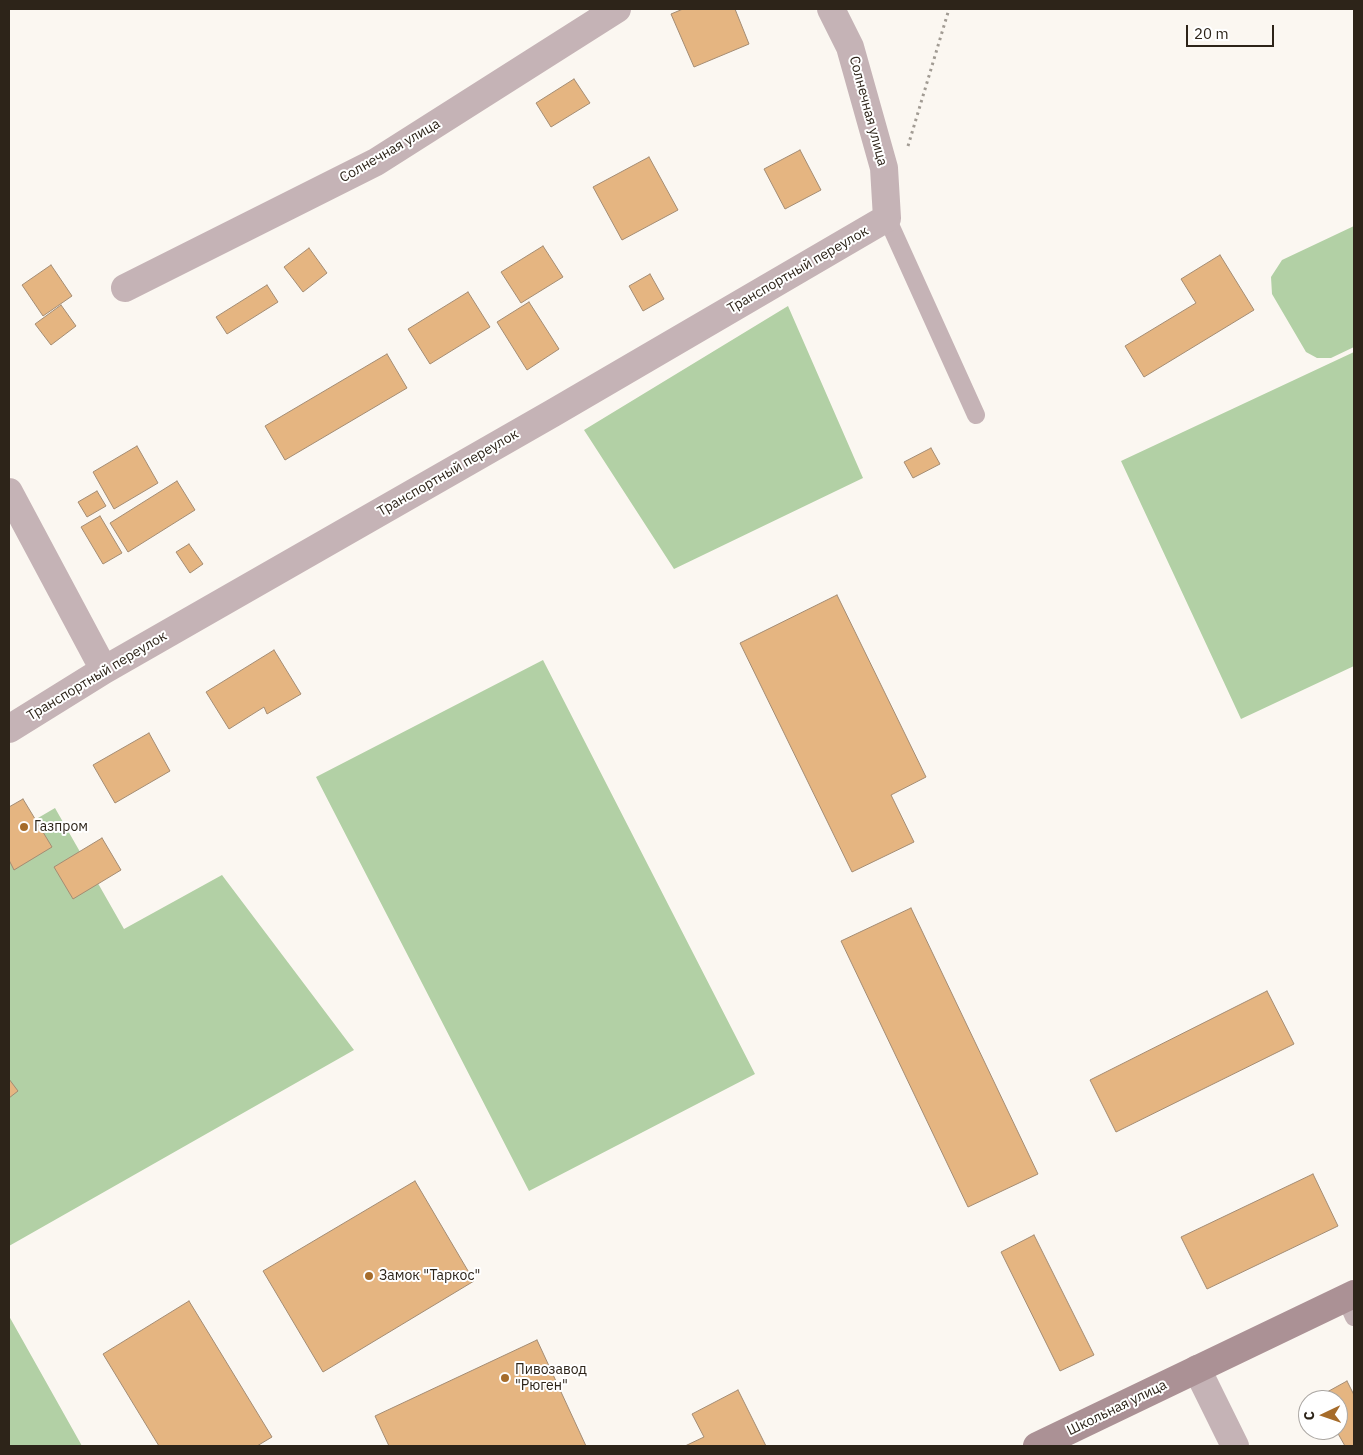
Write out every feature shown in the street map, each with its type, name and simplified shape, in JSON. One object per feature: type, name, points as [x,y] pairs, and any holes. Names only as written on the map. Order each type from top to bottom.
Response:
[{"type":"street","name":"Солнечная улица","points":[[125,288],[376,162],[617,9]]},
{"type":"street","name":"Солнечная улица","points":[[831,9],[850,47],[884,168],[887,218]]},
{"type":"street","name":"Транспортный переулок","points":[[9,729],[104,670],[544,418],[887,218]]},
{"type":"street","points":[[9,492],[104,670]]},
{"type":"street","name":"Школьная улица","points":[[1037,1446],[1197,1369],[1351,1303]]},
{"type":"street","points":[[1197,1369],[1234,1446]]},
{"type":"lane","points":[[887,218],[976,415]]},
{"type":"path","points":[[907,152],[949,9]]},
{"type":"green space","points":[[1354,226],[1354,347],[1331,358],[1317,358],[1306,352],[1272,294],[1271,277],[1282,260]]},
{"type":"green space","points":[[788,306],[863,478],[674,569],[584,430]]},
{"type":"green space","points":[[1354,352],[1354,666],[1241,719],[1121,461]]},
{"type":"green space","points":[[543,660],[755,1074],[529,1191],[316,777]]},
{"type":"green space","points":[[55,808],[124,929],[222,875],[354,1050],[9,1246],[9,835]]},
{"type":"green space","points":[[9,1316],[82,1446],[9,1446]]},
{"type":"building","points":[[683,9],[735,9],[749,44],[694,67],[671,14]]},
{"type":"building","points":[[574,79],[590,103],[551,127],[536,103]]},
{"type":"building","points":[[800,150],[821,190],[785,209],[764,169]]},
{"type":"building","points":[[649,157],[678,210],[622,240],[593,187]]},
{"type":"building","points":[[543,246],[563,277],[521,303],[501,272]]},
{"type":"building","points":[[309,248],[327,273],[303,292],[284,267]]},
{"type":"building","points":[[1220,255],[1254,310],[1144,377],[1125,346],[1196,303],[1181,279]]},
{"type":"building","points":[[51,265],[72,296],[43,316],[22,285]]},
{"type":"building","points":[[650,274],[664,299],[643,311],[629,286]]},
{"type":"building","points":[[267,285],[278,302],[227,334],[216,317]]},
{"type":"building","points":[[468,292],[490,327],[430,364],[408,329]]},
{"type":"building","points":[[529,302],[559,349],[527,370],[497,322]]},
{"type":"building","points":[[61,305],[76,326],[51,345],[35,324]]},
{"type":"building","points":[[387,354],[407,388],[285,460],[265,426]]},
{"type":"building","points":[[137,446],[158,483],[114,509],[93,472]]},
{"type":"building","points":[[931,448],[940,464],[913,478],[904,462]]},
{"type":"building","points":[[177,481],[195,510],[128,552],[110,523]]},
{"type":"building","points":[[97,491],[106,506],[87,517],[78,502]]},
{"type":"building","points":[[100,516],[122,553],[103,564],[81,527]]},
{"type":"building","points":[[189,544],[203,564],[190,573],[176,552]]},
{"type":"building","points":[[837,595],[926,777],[891,795],[914,842],[852,872],[740,643]]},
{"type":"building","points":[[274,650],[301,694],[267,714],[264,707],[229,729],[206,692]]},
{"type":"building","points":[[149,733],[170,771],[115,803],[93,765]]},
{"type":"building","name":"Газпром","points":[[23,799],[52,847],[14,870],[9,860],[9,807]]},
{"type":"building","points":[[102,838],[121,870],[73,899],[54,867]]},
{"type":"building","points":[[911,908],[1038,1174],[968,1207],[841,941]]},
{"type":"building","points":[[1267,991],[1294,1044],[1116,1132],[1090,1080]]},
{"type":"building","points":[[9,1079],[18,1091],[9,1098]]},
{"type":"building","points":[[1313,1174],[1338,1226],[1207,1289],[1181,1237]]},
{"type":"building","name":"Замок \"Таркос\"","points":[[415,1181],[474,1281],[323,1372],[263,1271]]},
{"type":"building","points":[[1034,1235],[1094,1355],[1060,1371],[1001,1252]]},
{"type":"building","points":[[189,1301],[272,1437],[257,1446],[159,1446],[103,1354]]},
{"type":"building","name":"Пивозавод \"Рюген\"","points":[[537,1340],[586,1446],[389,1446],[375,1416]]},
{"type":"building","points":[[1347,1381],[1354,1395],[1354,1446],[1345,1446],[1342,1440],[1348,1440],[1348,1390],[1331,1390]]},
{"type":"building","points":[[738,1390],[766,1446],[685,1446],[704,1437],[692,1414]]},
{"type":"place","name":"Газпром","points":[[24,827]]},
{"type":"place","name":"Замок \"Таркос\"","points":[[369,1276]]},
{"type":"place","name":"Пивозавод \"Рюген\"","points":[[505,1378]]}]
